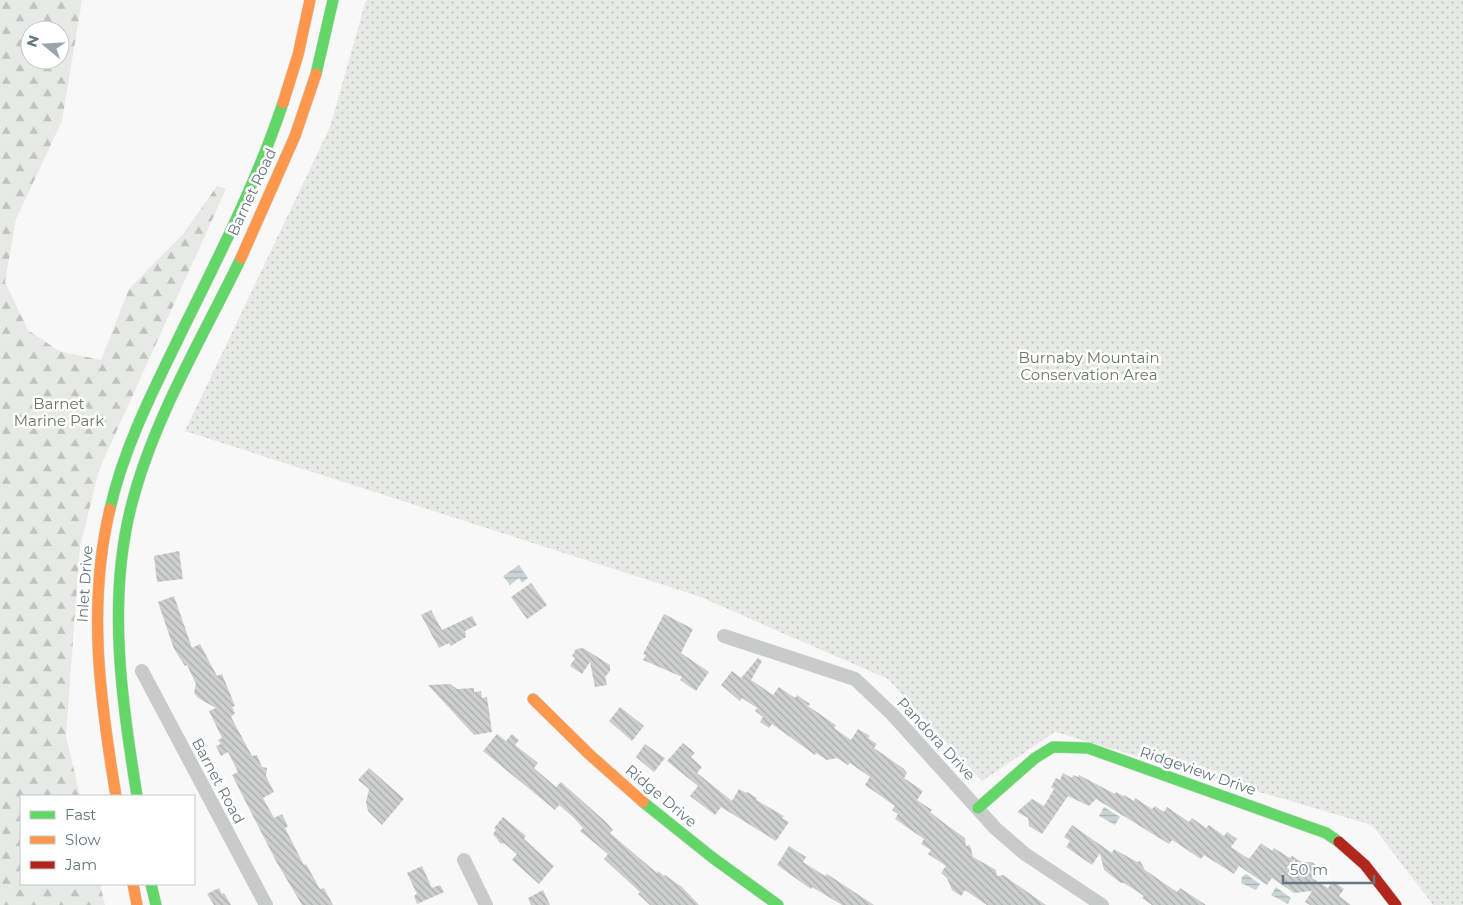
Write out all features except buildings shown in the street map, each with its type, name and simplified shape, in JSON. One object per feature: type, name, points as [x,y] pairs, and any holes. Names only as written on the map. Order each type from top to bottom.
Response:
[{"type":"main road","name":"Barnet Road","points":[[158,382],[229,232],[280,114],[297,65],[310,0]]},
{"type":"main road","name":"Barnet Road","points":[[136,795],[126,729],[117,634],[126,531],[149,454],[177,388],[270,195],[301,122],[318,72],[333,0]]},
{"type":"main road","name":"Inlet Drive","points":[[116,795],[99,678],[96,634],[99,571],[105,528],[116,485],[131,444],[158,382]]},
{"type":"main road","name":"Ridge Drive","points":[[533,699],[583,750],[716,861],[778,905]]},
{"type":"main road","name":"Ridgeview Drive","points":[[978,808],[1034,758],[1053,747],[1088,748],[1326,833],[1348,847],[1362,860],[1396,905]]},
{"type":"main road","points":[[133,885],[137,905]]},
{"type":"main road","points":[[152,885],[156,905]]},
{"type":"street","name":"Pandora Drive","points":[[724,636],[855,679],[892,714],[995,828],[1025,854],[1102,905]]},
{"type":"street","name":"Barnet Road","points":[[142,671],[266,905]]},
{"type":"street","points":[[464,860],[486,905]]},
{"type":"green space","name":"Barnet Marine Park","points":[[0,0],[82,0],[62,121],[16,219],[5,282],[28,330],[59,351],[101,360],[129,289],[183,234],[217,186],[226,189],[99,470],[80,547],[66,736],[80,795],[20,795],[20,885],[100,885],[105,905],[0,905]]},
{"type":"green space","name":"Burnaby Mountain Conservation Area","points":[[366,0],[1463,0],[1463,905],[1433,905],[1372,825],[1055,732],[982,781],[888,679],[698,596],[185,431],[330,127]]},
{"type":"shaded area","points":[[519,565],[528,578],[522,583],[519,578],[510,585],[503,576]]},
{"type":"shaded area","points":[[1104,807],[1120,817],[1115,825],[1099,816]]},
{"type":"shaded area","points":[[1246,874],[1260,884],[1256,890],[1241,883],[1242,877]]},
{"type":"shaded area","points":[[1276,887],[1291,898],[1288,904],[1271,895]]},
{"type":"traffic: fast","points":[[316,74],[333,0]]},
{"type":"traffic: fast","points":[[110,509],[123,462],[141,417],[237,218],[283,103]]},
{"type":"traffic: fast","points":[[137,795],[126,724],[119,652],[118,615],[124,543],[140,474],[152,442],[165,411],[241,258]]},
{"type":"traffic: fast","points":[[978,808],[1035,758],[1053,747],[1088,748],[1326,833],[1339,842]]},
{"type":"traffic: fast","points":[[643,802],[713,858],[778,905]]},
{"type":"traffic: fast","points":[[151,885],[156,905]]},
{"type":"traffic: slow","points":[[283,103],[298,55],[310,0]]},
{"type":"traffic: slow","points":[[241,258],[295,136],[316,74]]},
{"type":"traffic: slow","points":[[110,509],[99,580],[98,652],[105,724],[116,795]]},
{"type":"traffic: slow","points":[[533,699],[590,755],[643,802]]},
{"type":"traffic: slow","points":[[133,885],[137,905]]},
{"type":"traffic: jam","points":[[1339,842],[1365,865],[1396,905]]}]
